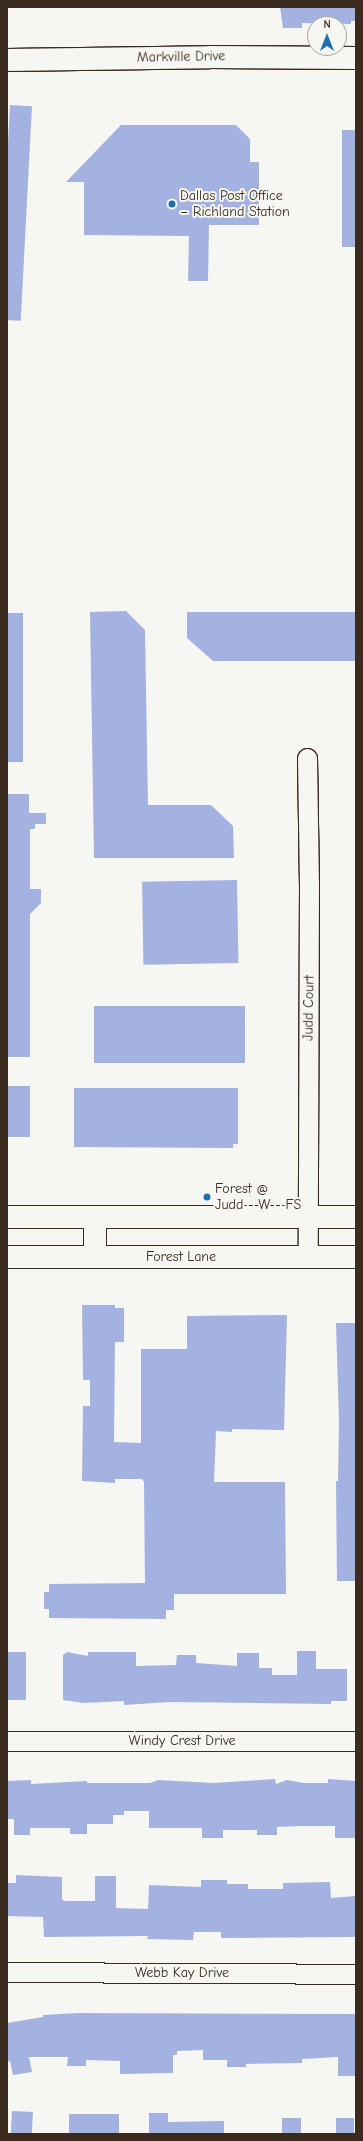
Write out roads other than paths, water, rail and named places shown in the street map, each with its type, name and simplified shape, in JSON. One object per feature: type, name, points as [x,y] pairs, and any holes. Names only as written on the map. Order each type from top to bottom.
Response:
[{"type":"main road","name":"Markville Drive","points":[[7,60],[210,57],[356,58]]},
{"type":"main road","points":[[7,1217],[356,1217]]},
{"type":"main road","points":[[95,1217],[95,1257]]},
{"type":"main road","name":"Forest Lane","points":[[7,1257],[356,1257]]},
{"type":"street","name":"Judd Court","points":[[307,758],[310,886],[307,1217],[308,1257]]},
{"type":"street","name":"Windy Crest Drive","points":[[7,1741],[356,1741]]},
{"type":"street","name":"Webb Kay Drive","points":[[7,1972],[356,1974]]},
{"type":"place","name":"Dallas Post Office – Richland Station","points":[[172,204]]},
{"type":"place","name":"Forest @ Judd - W - FS","points":[[207,1197]]}]
